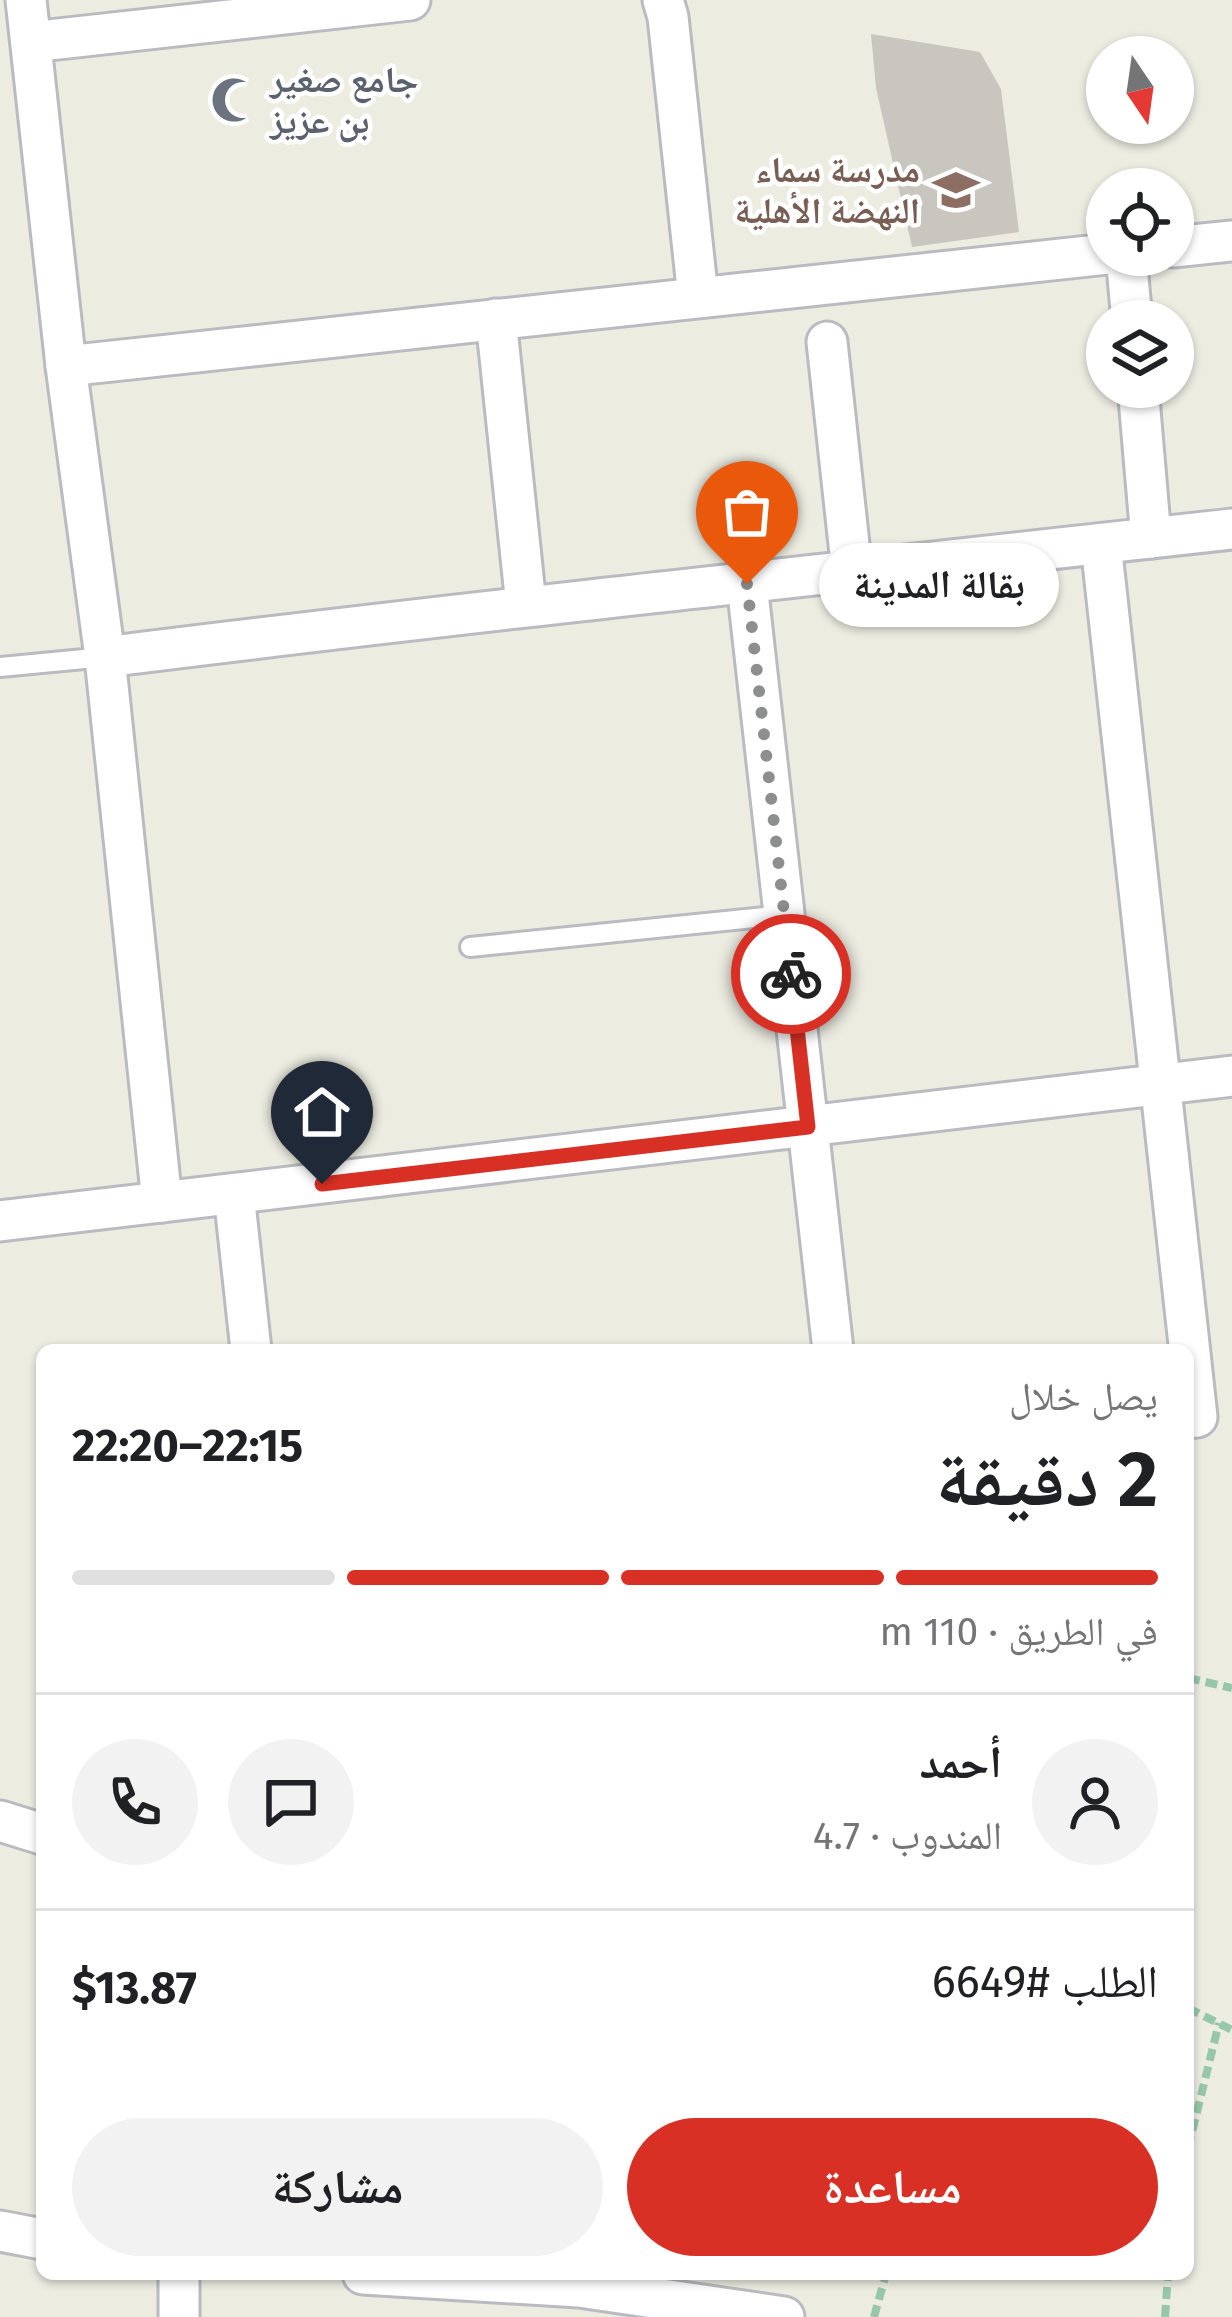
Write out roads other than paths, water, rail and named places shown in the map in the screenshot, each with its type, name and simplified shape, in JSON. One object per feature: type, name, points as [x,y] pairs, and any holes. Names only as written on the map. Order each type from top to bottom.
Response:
[{"type":"street","points":[[26,0],[66,366],[105,656],[162,1202]]},
{"type":"street","points":[[31,43],[410,0]]},
{"type":"street","points":[[663,0],[698,296]]},
{"type":"street","points":[[1194,245],[1232,241]]},
{"type":"street","points":[[66,366],[1086,256]]},
{"type":"street","points":[[496,319],[526,604]]},
{"type":"street","points":[[827,342],[852,572]]},
{"type":"street","points":[[1140,408],[1151,538]]},
{"type":"street","points":[[105,656],[526,604],[1232,529]]},
{"type":"street","points":[[1101,544],[1190,1344]]},
{"type":"street","points":[[747,584],[831,1344]]},
{"type":"street","points":[[0,1221],[1232,1076]]},
{"type":"street","points":[[234,1194],[250,1344]]},
{"type":"street","points":[[1194,1388],[1194,1417]]},
{"type":"street","points":[[0,1821],[36,1832]]},
{"type":"street","points":[[0,2230],[36,2238]]},
{"type":"street","points":[[179,2280],[179,2317]]},
{"type":"street","points":[[578,2280],[784,2317]]},
{"type":"lane","points":[[0,667],[105,656]]},
{"type":"lane","points":[[470,947],[784,915]]},
{"type":"place","name":"جامع صغير بن عزيز","points":[[234,100]]},
{"type":"place","name":"مدرسة سماء النهضة الأهلية","points":[[956,190]]},
{"type":"place","name":"بقالة المدينة","points":[[747,584]]}]
